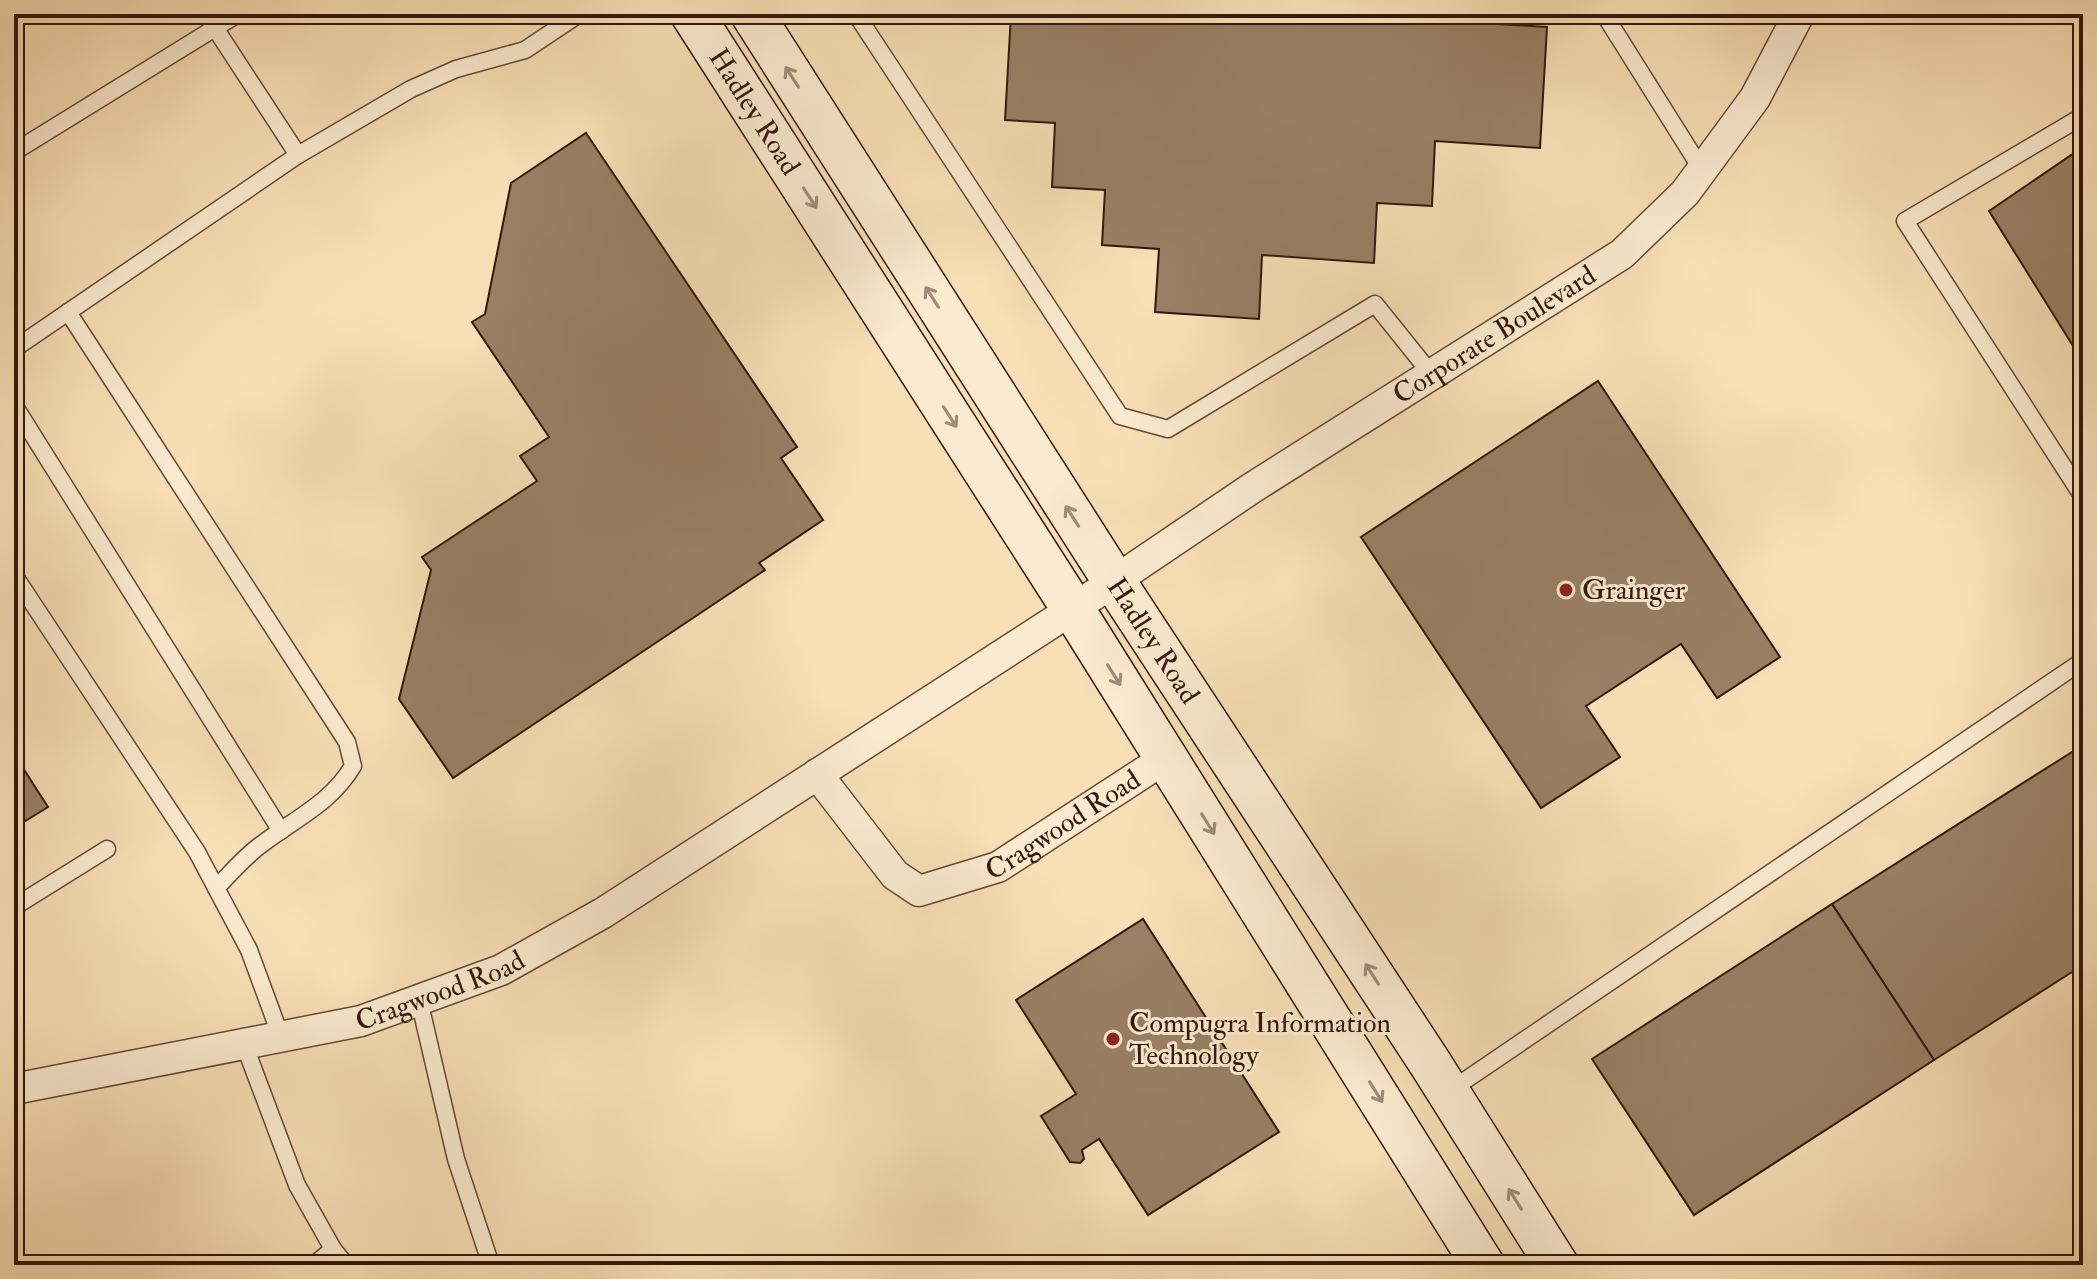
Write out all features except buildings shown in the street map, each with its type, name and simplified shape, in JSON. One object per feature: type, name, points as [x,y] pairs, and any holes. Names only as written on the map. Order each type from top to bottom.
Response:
[{"type":"main road","name":"Hadley Road","points":[[692,14],[1073,609],[1483,1265]]},
{"type":"main road","name":"Hadley Road","points":[[752,14],[1114,581],[1448,1092],[1557,1265]]},
{"type":"street","name":"Corporate Boulevard","points":[[1114,581],[1252,488],[1622,254],[1685,193],[1702,170],[1755,98],[1799,14]]},
{"type":"street","name":"Cragwood Road","points":[[14,1089],[361,1021],[501,970],[603,913],[1114,581]]},
{"type":"street","name":"Cragwood Road","points":[[817,774],[895,875],[919,891],[998,867],[1166,758]]},
{"type":"lane","points":[[14,152],[210,21],[238,14]]},
{"type":"lane","points":[[14,349],[298,155],[411,89],[456,69],[525,50],[579,14]]},
{"type":"lane","points":[[856,14],[1120,416],[1168,429],[1375,304],[1432,375]]},
{"type":"lane","points":[[1604,14],[1702,170]]},
{"type":"lane","points":[[210,21],[298,155]]},
{"type":"lane","points":[[2083,116],[1905,221],[2083,497]]},
{"type":"lane","points":[[68,312],[347,742],[353,766],[341,785],[311,813],[261,844],[216,888]]},
{"type":"lane","points":[[14,405],[281,831]]},
{"type":"lane","points":[[14,575],[197,852],[249,950],[281,1037]]},
{"type":"lane","points":[[1448,1092],[2078,664],[2083,672]]},
{"type":"lane","points":[[14,907],[107,849]]},
{"type":"lane","points":[[419,1000],[456,1159],[491,1265]]},
{"type":"lane","points":[[244,1044],[297,1185],[333,1249],[346,1265]]},
{"type":"lane","points":[[314,1265],[333,1249]]},
{"type":"place","name":"Grainger","points":[[1566,590]]},
{"type":"place","name":"Compugra Information Technology","points":[[1113,1039]]}]
